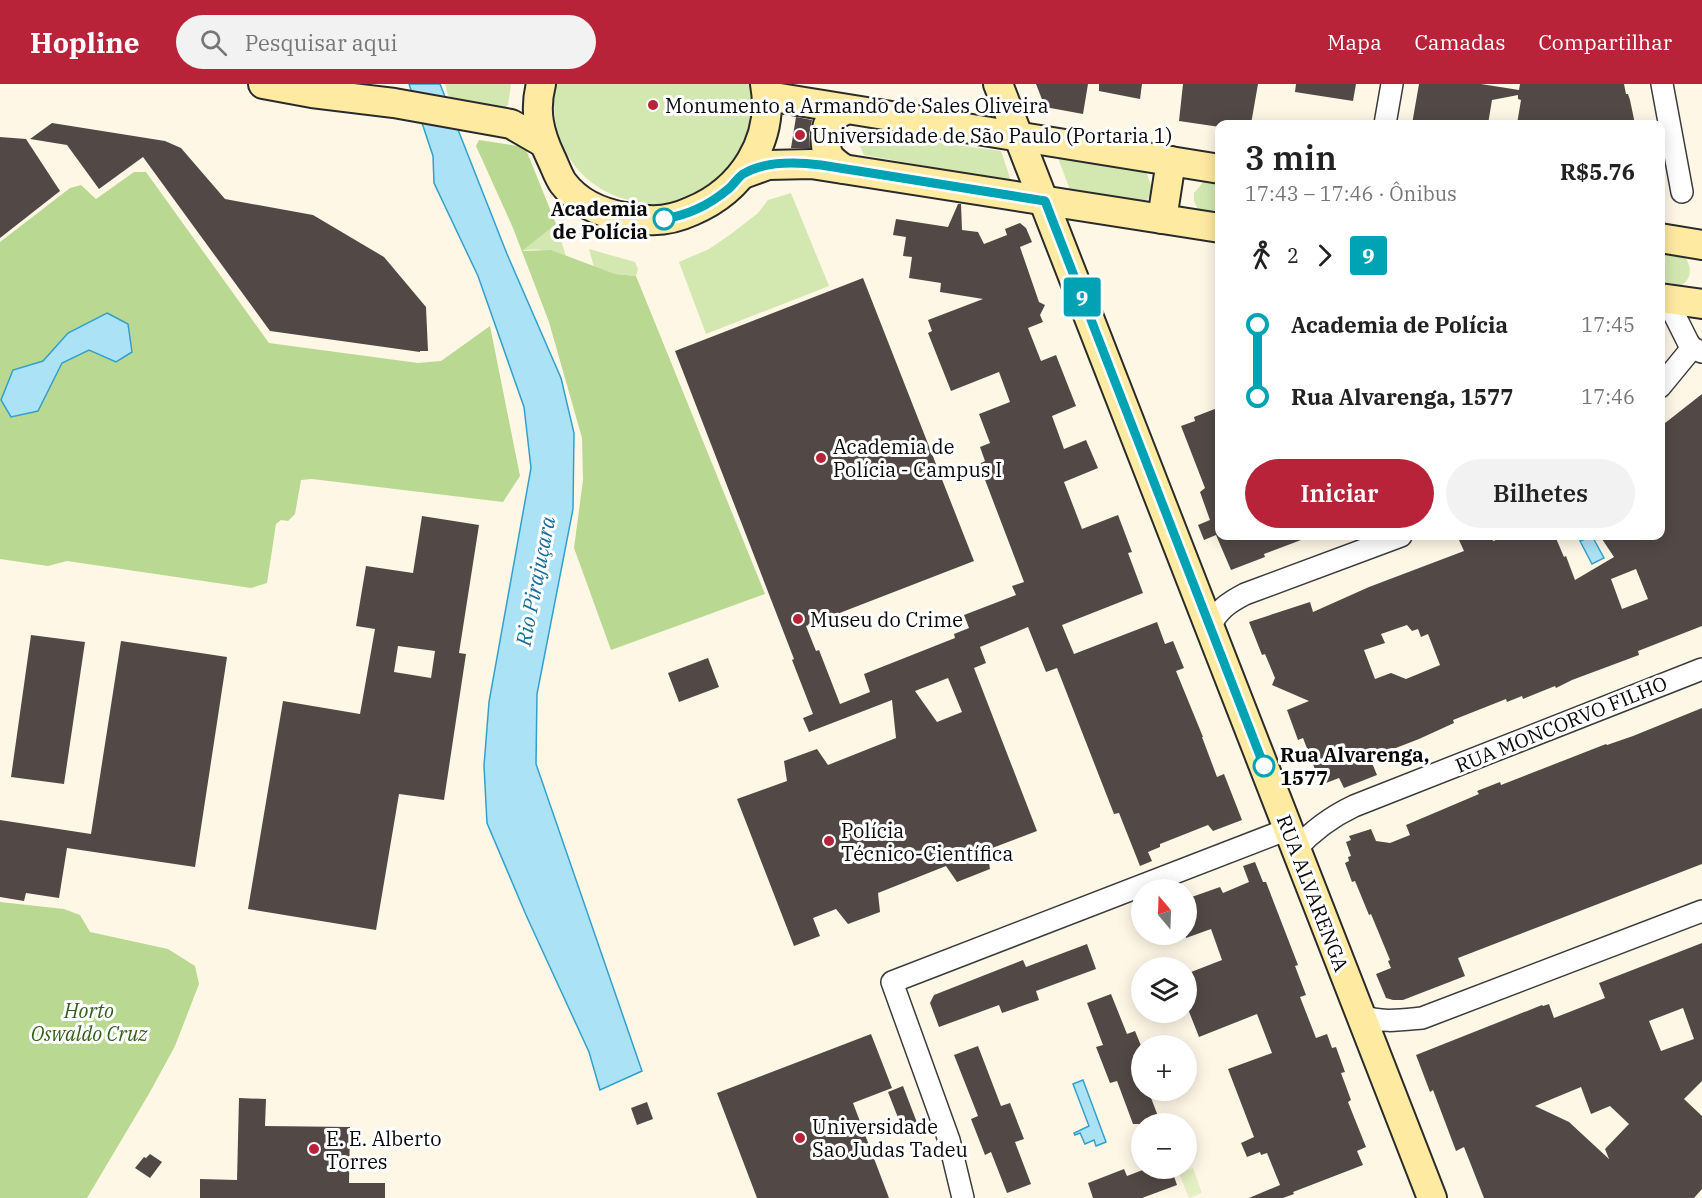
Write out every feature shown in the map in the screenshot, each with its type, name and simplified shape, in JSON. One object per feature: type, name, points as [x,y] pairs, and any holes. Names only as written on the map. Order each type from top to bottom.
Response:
[{"type":"main road","points":[[263,84],[312,93],[394,103],[511,124],[544,144]]},
{"type":"main road","points":[[541,84],[537,118],[544,144],[562,182],[589,205],[609,214],[649,221],[680,216],[709,204],[742,174],[754,157],[762,138],[766,117],[766,90],[844,110],[1215,168]]},
{"type":"main road","name":"RUA ALVARENGA","points":[[998,84],[1431,1198]]},
{"type":"main road","points":[[844,110],[832,118],[827,126],[826,144],[828,154],[844,169]]},
{"type":"main road","points":[[1162,219],[1171,161]]},
{"type":"main road","points":[[742,174],[768,165],[811,164],[1215,227]]},
{"type":"main road","points":[[1665,239],[1702,245]]},
{"type":"main road","points":[[1665,298],[1702,304]]},
{"type":"street","points":[[1386,120],[1392,84]]},
{"type":"street","points":[[1662,84],[1682,192]]},
{"type":"street","points":[[1665,301],[1697,350],[1665,382]]},
{"type":"street","points":[[1210,626],[1222,607],[1245,594],[1390,540]]},
{"type":"street","name":"RUA MONCORVO FILHO","points":[[963,1198],[949,1140],[892,982],[1292,839],[1315,829],[1330,818],[1354,806],[1702,669]]},
{"type":"street","points":[[1361,1016],[1393,1021],[1422,1018],[1702,911]]},
{"type":"green space","points":[[445,84],[511,84],[508,105],[503,109],[452,99],[448,95]]},
{"type":"green space","points":[[556,84],[750,84],[752,108],[749,130],[730,168],[715,183],[696,195],[675,202],[644,204],[613,195],[596,186],[570,159],[561,142],[556,124],[554,104]]},
{"type":"green space","points":[[866,133],[1001,151],[1011,181],[864,155],[858,142]]},
{"type":"green space","points":[[479,140],[525,147],[556,224],[522,251],[551,250],[615,274],[636,276],[765,594],[611,650],[574,548],[583,480],[582,438],[549,322],[513,228],[476,146]]},
{"type":"green space","points":[[1058,158],[1146,172],[1151,185],[1151,195],[1145,202],[1070,190]]},
{"type":"green space","points":[[134,172],[146,172],[269,343],[418,363],[441,361],[490,326],[520,476],[503,502],[312,479],[301,480],[295,514],[288,521],[281,520],[276,524],[267,583],[251,588],[67,561],[48,566],[0,559],[0,242],[70,188],[81,185],[96,199]]},
{"type":"green space","points":[[1204,181],[1215,183],[1215,212],[1198,210],[1194,201],[1194,193]]},
{"type":"green space","points":[[791,193],[829,286],[706,334],[679,262],[709,249],[731,234],[758,213],[768,200]]},
{"type":"green space","points":[[556,224],[566,256],[544,250],[521,251]]},
{"type":"green space","points":[[589,249],[635,262],[638,269],[636,276],[615,274],[594,267]]},
{"type":"green space","points":[[1665,254],[1685,257],[1689,265],[1690,273],[1681,286],[1665,284]]},
{"type":"green space","name":"Horto Oswaldo Cruz","points":[[0,902],[64,909],[80,915],[90,932],[168,949],[195,966],[199,984],[175,1046],[87,1198],[0,1198]]},
{"type":"green space","points":[[1181,1179],[1197,1179],[1202,1193],[1189,1198]]},
{"type":"water","name":"Rio Pirajuçara","points":[[409,84],[440,84],[507,254],[561,378],[574,433],[573,509],[537,694],[536,764],[642,1071],[600,1090],[589,1052],[526,915],[487,823],[484,766],[489,702],[531,468],[524,407],[478,276],[434,183],[433,156]]},
{"type":"water","points":[[107,313],[128,324],[132,352],[116,362],[89,350],[62,363],[38,411],[11,417],[1,400],[13,370],[43,361],[68,333]]},
{"type":"water","points":[[1594,540],[1604,558],[1592,564],[1580,541]]},
{"type":"water","points":[[1083,1080],[1106,1142],[1096,1146],[1094,1140],[1085,1144],[1080,1133],[1075,1135],[1074,1133],[1089,1126],[1073,1084]]},
{"type":"building","points":[[1036,84],[1088,84],[1083,114],[1045,107]]},
{"type":"building","points":[[1099,84],[1142,84],[1140,99],[1099,91]]},
{"type":"building","points":[[1183,84],[1258,84],[1252,120],[1215,120],[1215,126],[1179,121]]},
{"type":"building","points":[[1296,84],[1356,84],[1353,101],[1295,92]]},
{"type":"building","points":[[1419,84],[1481,84],[1519,90],[1520,84],[1624,84],[1634,120],[1518,120],[1521,100],[1518,99],[1518,95],[1492,100],[1489,120],[1413,120]]},
{"type":"building","name":"Universidade de São Paulo (Portaria 1)","points":[[796,117],[812,120],[809,135],[810,148],[791,148]]},
{"type":"building","points":[[52,123],[165,141],[181,148],[225,199],[313,215],[384,257],[426,307],[428,351],[420,352],[270,331],[143,157],[99,189],[67,145],[30,139]]},
{"type":"building","points":[[0,137],[26,139],[60,191],[0,238]]},
{"type":"building","points":[[958,204],[961,204],[962,230],[978,232],[984,244],[1007,235],[1005,229],[1020,223],[1026,228],[1032,242],[1020,247],[1039,302],[1045,305],[1040,315],[1043,322],[1028,328],[1041,361],[1056,355],[1076,406],[1052,416],[1064,449],[1086,440],[1098,468],[1064,482],[1082,529],[1118,515],[1132,552],[1128,553],[1143,593],[1062,625],[1074,654],[1157,622],[1165,644],[1173,641],[1184,668],[1176,671],[1217,777],[1224,774],[1242,820],[1213,831],[1208,825],[1160,844],[1160,847],[1148,852],[1152,861],[1140,866],[1119,813],[1114,814],[1057,668],[1046,672],[1028,627],[980,647],[986,663],[974,668],[1037,831],[987,850],[990,869],[957,882],[946,866],[878,893],[880,912],[848,924],[836,909],[813,918],[820,936],[794,946],[737,799],[787,781],[784,761],[817,749],[828,765],[896,738],[892,700],[809,732],[803,718],[813,714],[792,660],[794,659],[675,351],[863,278],[974,561],[806,626],[816,651],[819,650],[840,704],[870,692],[864,674],[955,638],[954,634],[969,628],[964,615],[1016,595],[1012,586],[1024,582],[979,464],[985,461],[980,447],[990,443],[979,414],[1010,402],[999,372],[951,391],[928,333],[932,331],[928,320],[983,299],[940,292],[941,283],[909,278],[912,257],[903,256],[906,237],[893,235],[896,219],[948,227]],"holes":[[[948,678],[962,712],[937,722],[915,691]]]},
{"type":"building","points":[[1702,394],[1702,626],[1638,651],[1639,655],[1556,688],[1555,686],[1523,699],[1522,696],[1507,702],[1506,699],[1453,720],[1454,723],[1370,758],[1377,775],[1344,788],[1339,778],[1321,785],[1303,738],[1298,740],[1287,710],[1309,701],[1272,685],[1275,678],[1265,654],[1262,655],[1249,622],[1310,602],[1313,612],[1369,587],[1464,551],[1459,540],[1557,540],[1575,580],[1614,557],[1603,540],[1665,540],[1665,423]],"holes":[[[1636,569],[1648,599],[1622,609],[1611,579]],[[1407,625],[1412,631],[1418,629],[1421,637],[1428,634],[1440,665],[1406,679],[1391,673],[1375,679],[1364,650],[1385,643],[1381,634]]]},
{"type":"building","points":[[1215,409],[1215,535],[1204,540],[1198,525],[1210,520],[1200,492],[1205,488],[1181,426],[1195,421],[1194,417]]},
{"type":"building","points":[[422,516],[479,525],[459,653],[466,654],[444,800],[399,794],[376,930],[248,909],[283,701],[360,714],[375,629],[356,626],[366,566],[413,573]],"holes":[[[398,646],[435,651],[431,678],[394,672]]]},
{"type":"building","points":[[1218,540],[1301,540],[1264,554],[1265,557],[1231,570]]},
{"type":"building","points":[[31,635],[85,642],[64,784],[11,777]]},
{"type":"building","points":[[121,641],[227,657],[195,867],[67,848],[59,898],[26,893],[24,901],[0,897],[0,820],[91,834]]},
{"type":"building","points":[[708,658],[719,687],[679,702],[668,673]]},
{"type":"building","points":[[1702,708],[1702,864],[1458,958],[1465,976],[1403,1000],[1386,998],[1376,974],[1391,968],[1388,961],[1390,960],[1371,914],[1369,915],[1355,881],[1352,882],[1345,863],[1351,856],[1346,842],[1351,840],[1349,836],[1371,829],[1376,841],[1390,843],[1410,835],[1406,825],[1479,794],[1477,791],[1500,782],[1501,785]]},
{"type":"building","points":[[1255,862],[1263,882],[1266,882],[1298,965],[1295,966],[1306,995],[1300,997],[1316,1038],[1327,1034],[1332,1048],[1336,1047],[1345,1072],[1341,1073],[1351,1100],[1348,1102],[1366,1147],[1357,1151],[1363,1165],[1283,1198],[1249,1198],[1280,1185],[1267,1153],[1261,1155],[1260,1152],[1247,1157],[1241,1143],[1254,1137],[1228,1069],[1272,1053],[1257,1014],[1199,1037],[1193,1023],[1197,1023],[1197,970],[1222,960],[1211,929],[1197,934],[1197,895],[1220,887],[1223,893],[1249,882],[1243,866]]},
{"type":"building","points":[[1702,943],[1702,1081],[1684,1099],[1702,1116],[1702,1189],[1694,1198],[1484,1198],[1464,1147],[1456,1151],[1433,1090],[1430,1092],[1416,1055],[1542,1005],[1549,1004],[1554,1018],[1605,998],[1599,983]],"holes":[[[1683,1008],[1694,1039],[1661,1051],[1649,1021]],[[1581,1087],[1591,1114],[1610,1106],[1629,1124],[1605,1149],[1609,1159],[1569,1122],[1535,1106]]]},
{"type":"building","points":[[1087,944],[1096,969],[1036,991],[1039,1000],[1002,1013],[999,1005],[939,1027],[930,1003],[934,995],[1023,960],[1026,967]]},
{"type":"building","points":[[1111,994],[1127,1034],[1135,1031],[1137,1035],[1131,1035],[1131,1101],[1152,1101],[1157,1113],[1131,1113],[1131,1119],[1117,1081],[1110,1083],[1096,1047],[1103,1045],[1087,1003]]},
{"type":"building","name":"Universidade Sao Judas Tadeu","points":[[871,1034],[892,1088],[853,1103],[889,1198],[757,1198],[717,1093]]},
{"type":"building","points":[[978,1046],[1001,1106],[1010,1103],[1024,1139],[1015,1142],[1031,1184],[1007,1193],[991,1152],[985,1155],[971,1119],[978,1116],[954,1055]]},
{"type":"building","points":[[903,1086],[919,1128],[904,1133],[888,1092]]},
{"type":"building","points":[[239,1098],[266,1099],[265,1126],[350,1127],[349,1183],[385,1183],[385,1198],[200,1198],[200,1179],[237,1180]]},
{"type":"building","points":[[647,1102],[653,1119],[637,1125],[631,1108]]},
{"type":"building","points":[[150,1154],[162,1162],[150,1178],[135,1168],[144,1157]]},
{"type":"building","points":[[1124,1169],[1127,1176],[1131,1174],[1131,1179],[1175,1179],[1177,1185],[1142,1198],[1093,1198],[1088,1183]]},
{"type":"bus line","name":"9","points":[[664,219],[680,216],[709,204],[742,174],[768,165],[783,164],[821,165],[1045,201],[1264,766]]},
{"type":"place","name":"Monumento a Armando de Sales Oliveira","points":[[653,105]]},
{"type":"place","name":"Universidade de São Paulo (Portaria 1)","points":[[800,135]]},
{"type":"place","name":"Academia de Polícia","points":[[664,219]]},
{"type":"place","name":"Academia de Polícia - Campus I","points":[[821,458]]},
{"type":"place","name":"Museu do Crime","points":[[798,619]]},
{"type":"place","name":"Rua Alvarenga, 1577","points":[[1264,766]]},
{"type":"place","name":"Polícia Técnico-Científica","points":[[829,841]]},
{"type":"place","name":"Universidade Sao Judas Tadeu","points":[[800,1138]]},
{"type":"place","name":"E. E. Alberto Torres","points":[[314,1149]]}]
